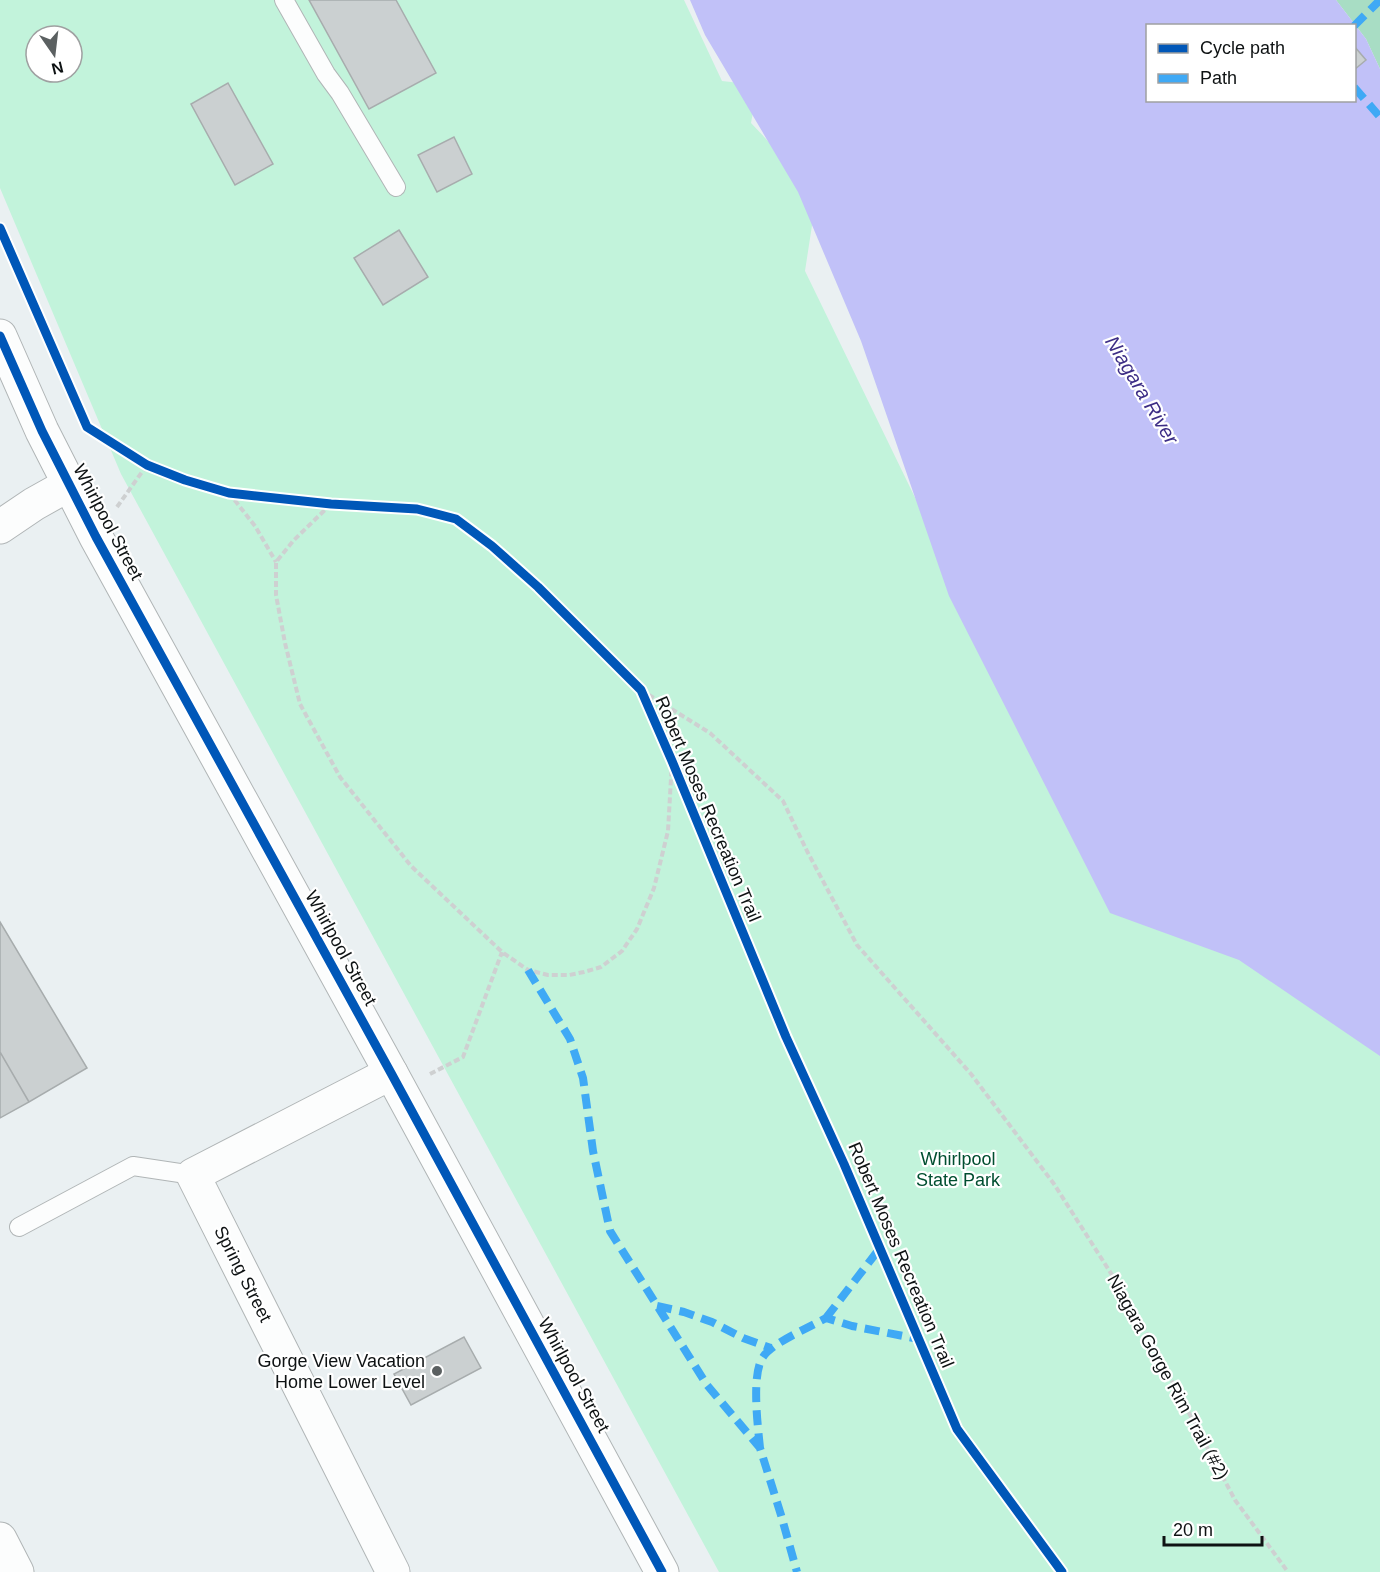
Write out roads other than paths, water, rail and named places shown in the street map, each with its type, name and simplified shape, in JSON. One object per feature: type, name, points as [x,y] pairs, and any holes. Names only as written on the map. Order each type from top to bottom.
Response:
[{"type":"street","name":"Whirlpool Street","points":[[0,336],[68,485],[662,1572]]},
{"type":"street","points":[[0,527],[68,485]]},
{"type":"street","points":[[193,1174],[395,1081]]},
{"type":"street","name":"Spring Street","points":[[193,1174],[393,1572]]},
{"type":"lane","points":[[284,0],[326,74],[340,93],[396,187]]},
{"type":"lane","points":[[19,1227],[133,1166],[193,1174]]},
{"type":"water","name":"Niagara River","points":[[690,0],[1336,0],[1354,24],[1146,24],[1146,102],[1356,102],[1356,26],[1366,39],[1380,69],[1380,1056],[1239,960],[1110,913],[949,596],[861,341],[798,192],[705,35]]},
{"type":"place","name":"Gorge View Vacation Home Lower Level","points":[[437,1371]]},
{"type":"park label","name":"Whirlpool State Park","points":[[958,1169]]}]
